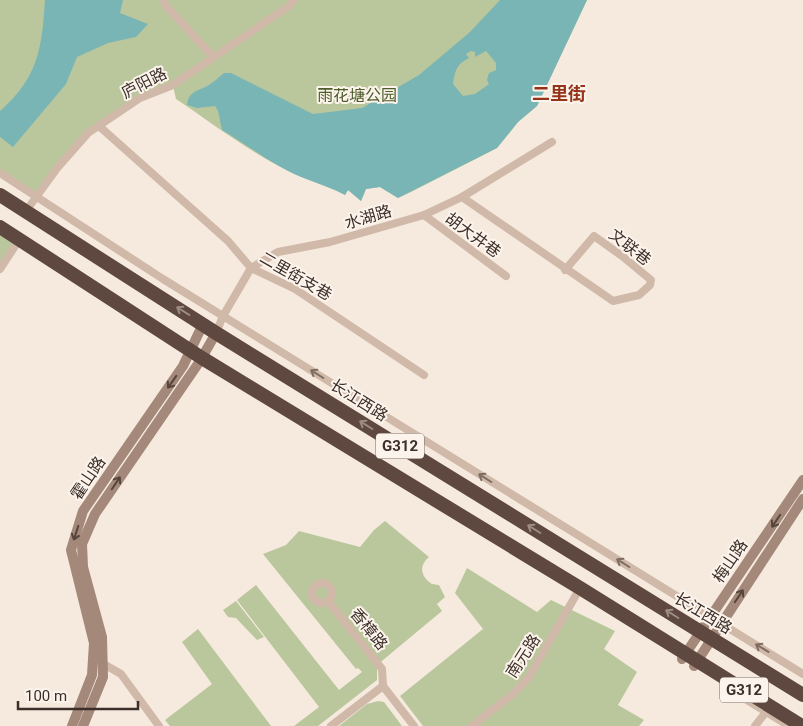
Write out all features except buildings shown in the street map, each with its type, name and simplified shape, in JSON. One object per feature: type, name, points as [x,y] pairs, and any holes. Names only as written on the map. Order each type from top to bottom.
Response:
[{"type":"highway","name":"长江西路","points":[[0,194],[216,333],[803,695]]},
{"type":"highway","name":"G312","points":[[0,227],[18,242],[195,356],[689,660],[802,726]]},
{"type":"main road","name":"霍山路","points":[[195,356],[203,324]]},
{"type":"main road","name":"霍山路","points":[[83,726],[103,677],[71,550],[83,511],[183,366],[216,333]]},
{"type":"main road","name":"梅山路","points":[[706,635],[710,618],[803,480]]},
{"type":"main road","name":"梅山路","points":[[689,660],[706,635],[720,623],[803,499]]},
{"type":"main road","name":"霍山路","points":[[72,726],[98,661]]},
{"type":"street","points":[[164,0],[165,5],[213,57]]},
{"type":"street","name":"庐阳路","points":[[26,211],[64,160],[88,133],[140,98],[173,85],[289,6],[294,0]]},
{"type":"street","name":"二里街支巷","points":[[99,126],[228,241],[251,268],[295,289],[424,375]]},
{"type":"street","name":"水湖路","points":[[216,333],[223,316],[251,268],[278,252],[330,242],[424,216],[462,197],[552,142]]},
{"type":"street","points":[[0,173],[223,316],[803,674]]},
{"type":"street","name":"文联巷","points":[[462,197],[565,270],[613,301],[639,295],[650,285],[651,280],[594,236],[565,270]]},
{"type":"street","name":"胡大井巷","points":[[424,216],[506,276]]},
{"type":"street","points":[[0,233],[18,242],[0,269]]},
{"type":"street","name":"南元路","points":[[472,726],[513,694],[528,677],[578,591]]},
{"type":"street","name":"香樟路","points":[[328,601],[382,668],[383,686],[414,726]]},
{"type":"street","points":[[689,660],[789,726]]},
{"type":"street","points":[[98,661],[121,674],[159,726]]},
{"type":"street","points":[[331,726],[383,686]]},
{"type":"street","points":[[755,726],[766,712]]},
{"type":"green space","name":"雨花塘公园","points":[[0,0],[587,0],[537,106],[518,122],[497,148],[398,198],[380,187],[366,189],[361,201],[348,190],[345,195],[296,174],[260,155],[176,99],[173,86],[140,98],[88,133],[37,196],[0,173]]},
{"type":"green space","points":[[0,233],[17,244],[0,269]]},
{"type":"green space","points":[[385,521],[429,557],[423,564],[422,571],[428,581],[439,585],[445,597],[437,604],[442,611],[377,665],[377,680],[318,726],[294,726],[319,707],[237,600],[256,585],[339,690],[362,672],[358,668],[356,669],[263,554],[286,545],[299,531],[360,547],[374,530]]},
{"type":"green space","points":[[467,568],[537,612],[551,600],[615,631],[604,649],[637,672],[618,705],[644,720],[639,726],[423,726],[400,696],[483,629],[455,593]]},
{"type":"green space","points":[[236,601],[264,637],[257,640],[236,618],[228,617],[223,610]]},
{"type":"green space","points":[[198,629],[271,726],[170,726],[165,720],[212,684],[182,642]]},
{"type":"green space","points":[[378,701],[384,702],[402,726],[339,726],[367,704]]},
{"type":"water","points":[[45,0],[123,0],[120,13],[148,24],[136,37],[108,43],[77,57],[66,84],[13,147],[0,137],[0,111],[23,86],[36,61],[42,33]]},
{"type":"water","points":[[500,0],[587,0],[537,106],[518,122],[497,148],[398,198],[380,187],[366,189],[361,201],[348,190],[345,195],[295,174],[222,130],[215,106],[197,108],[187,105],[189,97],[194,92],[209,85],[224,73],[231,73],[313,114],[362,108],[419,75],[470,32]],"holes":[[[471,51],[475,52],[475,57],[486,51],[496,63],[496,70],[489,73],[487,80],[489,84],[475,94],[463,96],[453,84],[455,75],[459,65],[469,58],[466,54]]]},
{"type":"district","name":"二里街","points":[[559,93]]}]
